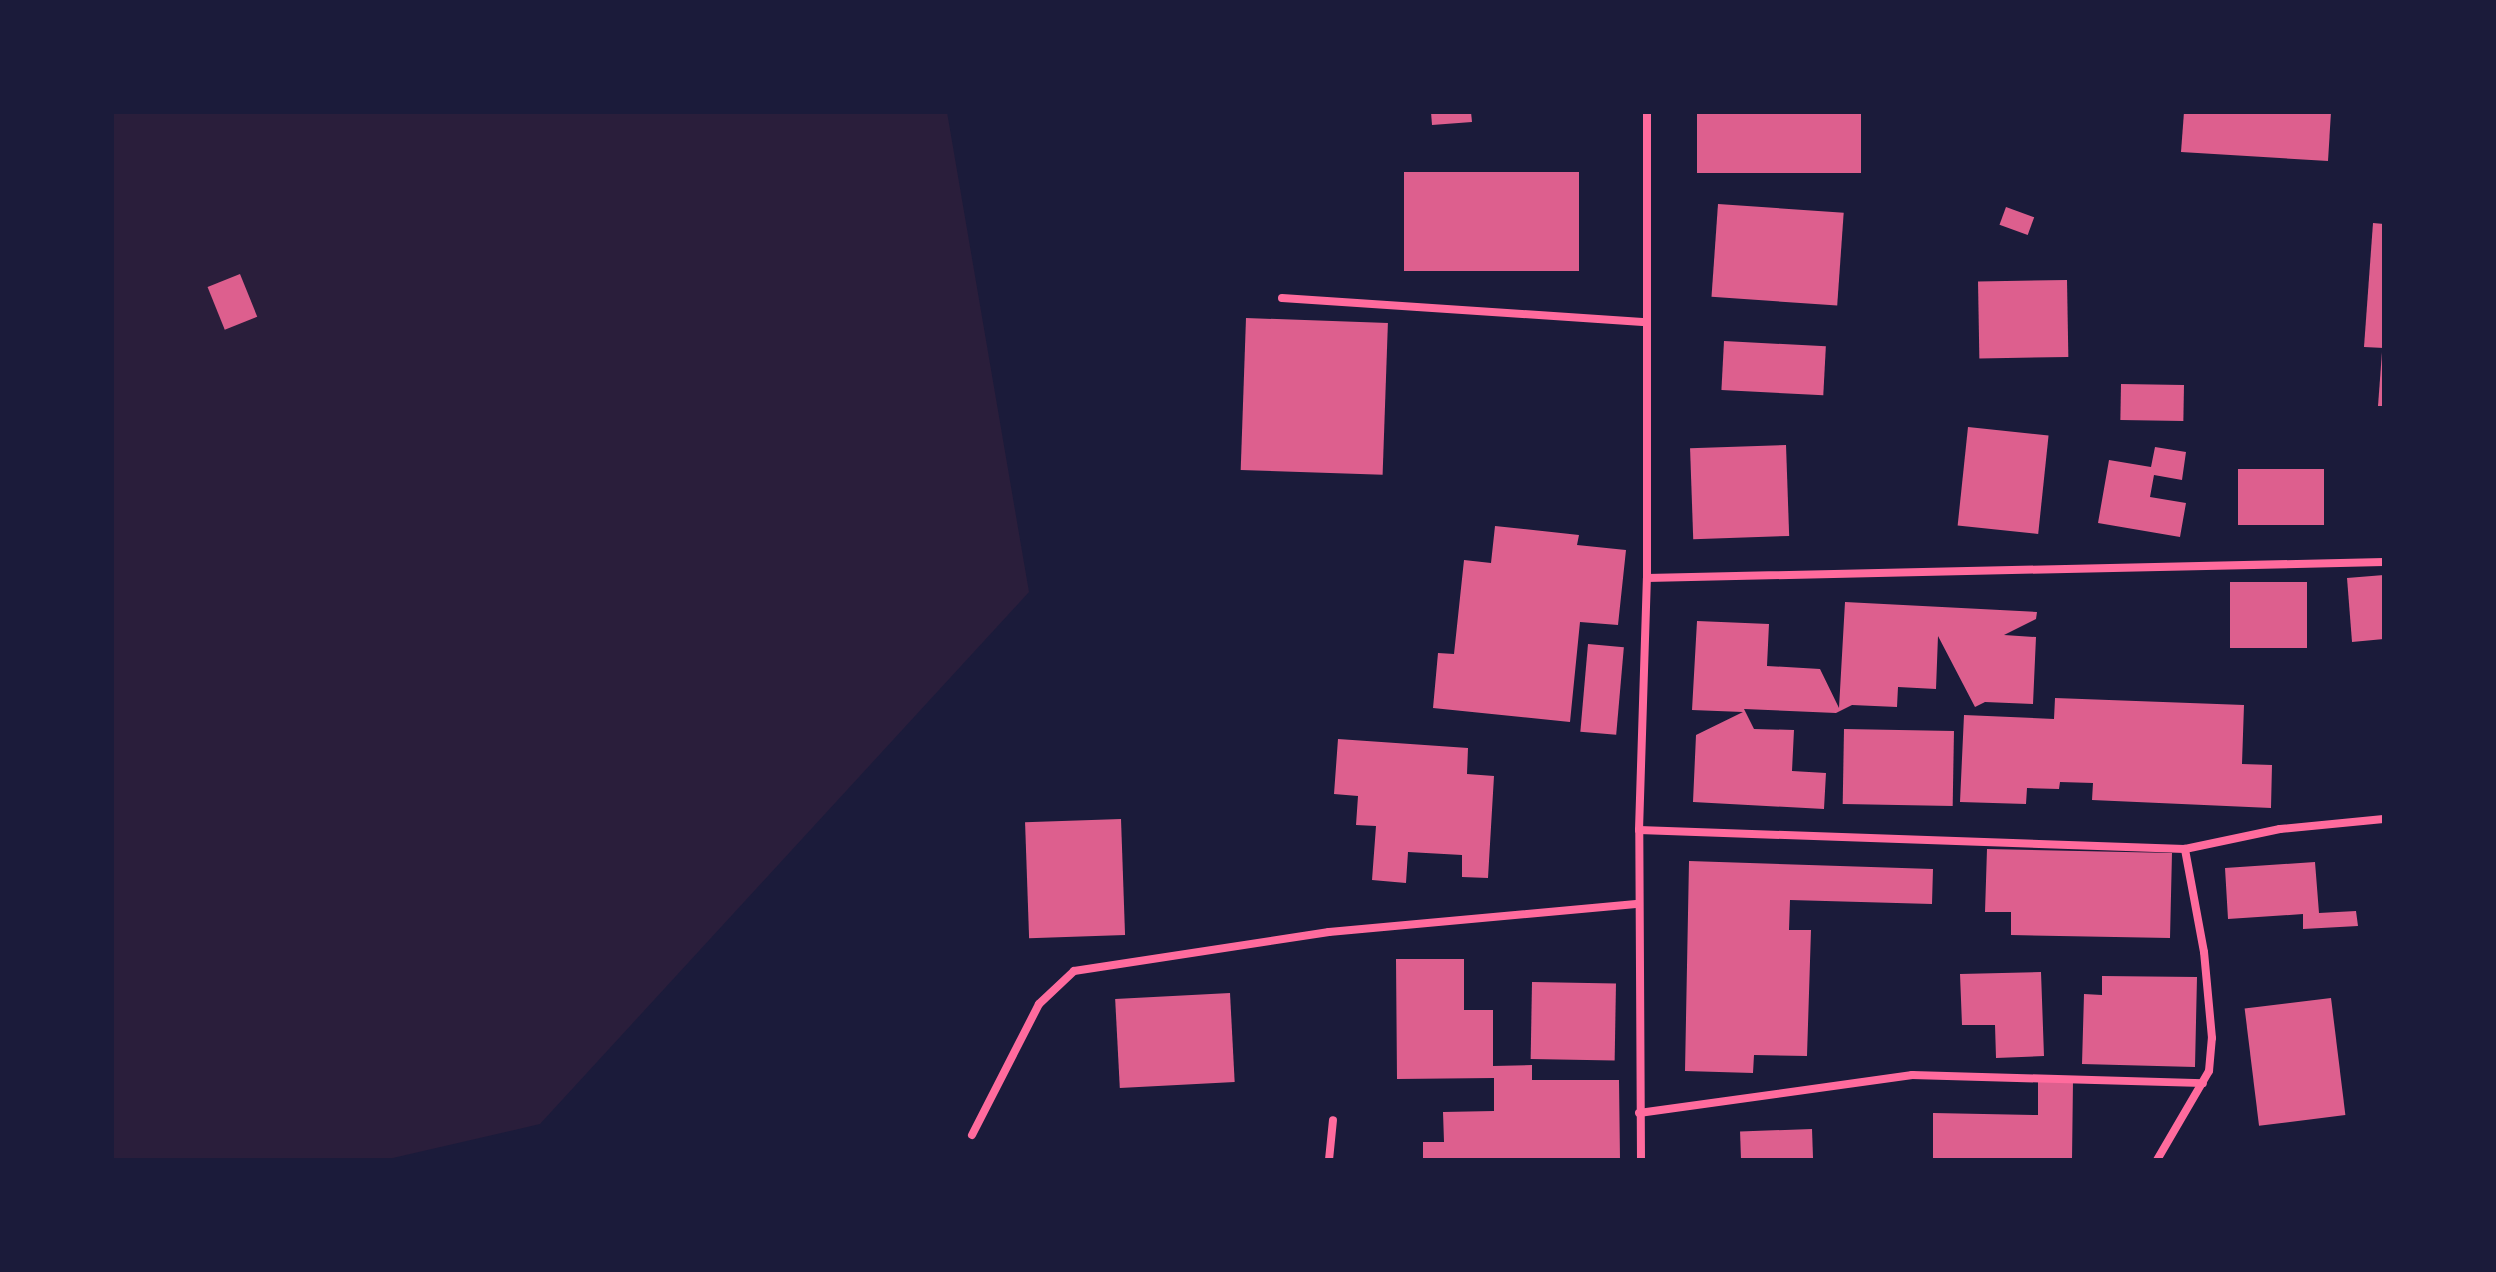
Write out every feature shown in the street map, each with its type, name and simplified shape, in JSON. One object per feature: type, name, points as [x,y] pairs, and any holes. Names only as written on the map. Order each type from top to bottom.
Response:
[{"type":"street","points":[[1641,1160],[1639,830],[1647,578],[1647,112]]},
{"type":"street","points":[[1282,298],[1646,322]]},
{"type":"street","points":[[1647,578],[2384,562]]},
{"type":"street","points":[[1639,830],[2185,849],[2280,829],[2384,819]]},
{"type":"street","points":[[2157,1160],[2209,1071],[2212,1038],[2204,952],[2185,849]]},
{"type":"street","points":[[972,1135],[1039,1004],[1074,971],[1329,932],[1639,904]]},
{"type":"street","points":[[1639,1113],[1912,1075],[2203,1083]]},
{"type":"street","points":[[1329,1160],[1333,1120]]},
{"type":"shaded area","points":[[112,112],[947,112],[1029,592],[540,1124],[384,1160],[112,1160]]},
{"type":"building","points":[[1431,112],[1471,112],[1472,122],[1432,125]]},
{"type":"building","points":[[1697,112],[1861,112],[1861,173],[1697,173]]},
{"type":"building","points":[[2184,112],[2331,112],[2328,161],[2181,152]]},
{"type":"building","points":[[1404,172],[1579,172],[1579,271],[1404,271]]},
{"type":"building","points":[[1718,204],[1844,213],[1837,306],[1712,297]]},
{"type":"building","points":[[2006,207],[2034,217],[2028,235],[2000,225]]},
{"type":"building","points":[[2373,223],[2384,224],[2384,348],[2364,347]]},
{"type":"building","points":[[240,274],[257,317],[225,330],[208,287]]},
{"type":"building","points":[[2067,280],[2068,357],[1979,359],[1978,282]]},
{"type":"building","points":[[1246,318],[1388,323],[1383,475],[1241,470]]},
{"type":"building","points":[[1724,341],[1826,346],[1823,395],[1721,390]]},
{"type":"building","points":[[2382,352],[2384,406],[2378,406]]},
{"type":"building","points":[[2121,384],[2184,385],[2183,421],[2120,420]]},
{"type":"building","points":[[1968,427],[2049,435],[2038,534],[1958,525]]},
{"type":"building","points":[[1786,445],[1789,536],[1693,539],[1690,448]]},
{"type":"building","points":[[2155,447],[2186,452],[2182,480],[2154,475],[2150,497],[2186,503],[2180,537],[2098,523],[2109,460],[2151,467]]},
{"type":"building","points":[[2238,469],[2324,469],[2324,525],[2238,525]]},
{"type":"building","points":[[1495,526],[1579,535],[1577,545],[1626,550],[1618,625],[1580,622],[1570,722],[1433,708],[1438,653],[1454,654],[1464,560],[1491,563]]},
{"type":"building","points":[[2384,575],[2384,639],[2352,642],[2347,578]]},
{"type":"building","points":[[2230,582],[2307,582],[2307,648],[2230,648]]},
{"type":"building","points":[[1845,602],[2037,612],[2036,619],[2004,635],[2036,637],[2033,704],[1985,702],[1975,707],[1938,636],[1936,689],[1898,687],[1897,707],[1852,705],[1836,713],[1744,709],[1754,729],[1794,730],[1792,771],[1826,773],[1824,809],[1693,802],[1696,735],[1743,712],[1692,710],[1697,621],[1769,624],[1767,666],[1820,669],[1839,708]]},
{"type":"building","points":[[1588,644],[1624,647],[1616,735],[1580,732]]},
{"type":"building","points":[[2055,698],[2244,705],[2242,764],[2272,765],[2271,808],[2092,800],[2093,783],[2060,782],[2059,789],[2027,788],[2026,804],[1960,802],[1964,715],[2054,719]]},
{"type":"building","points":[[1844,729],[1954,731],[1953,806],[1843,804]]},
{"type":"building","points":[[1338,739],[1468,748],[1467,774],[1494,776],[1488,878],[1462,877],[1462,855],[1408,852],[1406,883],[1372,880],[1376,826],[1356,825],[1358,796],[1334,794]]},
{"type":"building","points":[[1121,819],[1125,935],[1029,938],[1025,822]]},
{"type":"building","points":[[1987,849],[2172,853],[2170,938],[2011,935],[2011,912],[1985,912]]},
{"type":"building","points":[[1689,861],[1933,869],[1932,904],[1790,900],[1789,930],[1811,930],[1807,1056],[1754,1055],[1753,1073],[1685,1071]]},
{"type":"building","points":[[2315,862],[2319,913],[2356,911],[2358,926],[2303,929],[2303,914],[2228,919],[2225,868]]},
{"type":"building","points":[[1396,959],[1464,959],[1464,1010],[1493,1010],[1493,1066],[1532,1065],[1532,1080],[1619,1080],[1620,1160],[1423,1160],[1423,1142],[1444,1142],[1443,1112],[1494,1111],[1494,1078],[1397,1079]]},
{"type":"building","points":[[2041,972],[2044,1056],[1996,1058],[1995,1025],[1962,1025],[1960,974]]},
{"type":"building","points":[[2102,976],[2197,977],[2195,1067],[2082,1064],[2084,994],[2102,995]]},
{"type":"building","points":[[1532,982],[1616,983],[1615,1060],[1531,1059]]},
{"type":"building","points":[[1230,993],[1235,1082],[1120,1088],[1115,999]]},
{"type":"building","points":[[2331,998],[2345,1115],[2259,1126],[2245,1009]]},
{"type":"building","points":[[2038,1081],[2073,1081],[2072,1160],[1933,1160],[1933,1113],[2038,1115]]},
{"type":"building","points":[[1812,1129],[1813,1160],[1741,1160],[1740,1132]]}]
